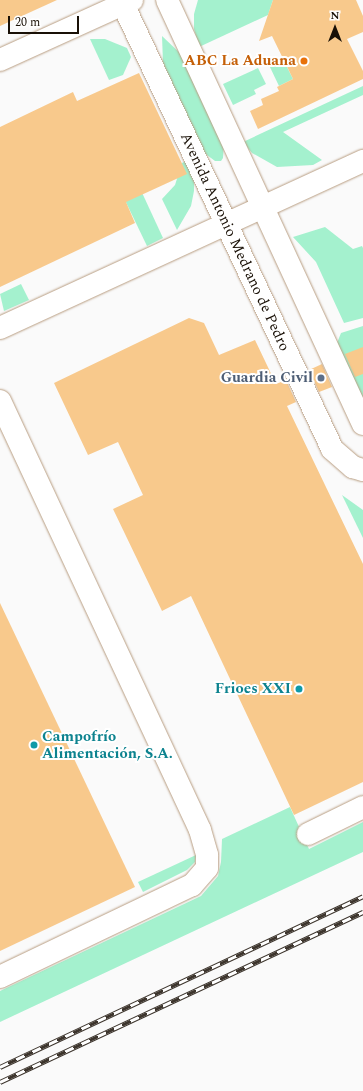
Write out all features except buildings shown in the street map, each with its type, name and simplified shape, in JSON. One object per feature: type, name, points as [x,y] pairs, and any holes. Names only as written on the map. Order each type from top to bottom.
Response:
[{"type":"street","points":[[167,0],[265,208],[363,424]]},
{"type":"street","points":[[0,60],[125,1]]},
{"type":"street","name":"Avenida Antonio Medrano de Pedro","points":[[125,1],[226,225],[332,449],[353,467],[363,470]]},
{"type":"street","points":[[0,328],[265,208],[363,161]]},
{"type":"street","points":[[0,401],[200,830],[207,855],[207,868],[192,885],[0,977]]},
{"type":"street","points":[[308,834],[363,807]]},
{"type":"green space","points":[[198,0],[273,0],[268,15],[199,47],[194,29],[194,14]]},
{"type":"green space","points":[[162,36],[183,56],[224,142],[223,158],[221,161],[215,161],[203,152],[163,63]]},
{"type":"green space","points":[[90,39],[105,39],[127,48],[131,57],[123,75],[109,80]]},
{"type":"green space","points":[[282,57],[293,79],[279,86],[268,63]]},
{"type":"green space","points":[[258,68],[266,84],[254,90],[256,94],[233,105],[223,84]]},
{"type":"green space","points":[[363,86],[363,95],[283,132],[322,160],[313,165],[277,167],[252,153],[243,142]]},
{"type":"green space","points":[[186,161],[194,181],[194,191],[191,206],[177,230],[162,199],[175,185],[182,163]]},
{"type":"green space","points":[[138,184],[163,238],[147,246],[121,192]]},
{"type":"green space","points":[[325,227],[353,249],[362,246],[363,248],[363,318],[344,323],[316,262],[293,237]]},
{"type":"green space","points":[[21,284],[29,300],[4,311],[0,294]]},
{"type":"green space","points":[[363,326],[363,404],[337,343],[341,333]]},
{"type":"green space","points":[[342,495],[363,510],[363,538]]},
{"type":"green space","points":[[290,807],[309,849],[363,822],[363,852],[0,1022],[0,991],[201,896],[218,876],[221,862],[222,839]]},
{"type":"green space","points":[[196,855],[195,862],[187,870],[143,892],[138,882]]},
{"type":"railway","points":[[0,1067],[363,896]]},
{"type":"railway","points":[[0,1082],[363,912]]},
{"type":"place","name":"ABC La Aduana","points":[[304,61]]},
{"type":"place","name":"Guardia Civil","points":[[321,378]]},
{"type":"place","name":"Frioes XXI","points":[[299,689]]},
{"type":"place","name":"Campofrío Alimentación, S.A.","points":[[34,745]]}]
